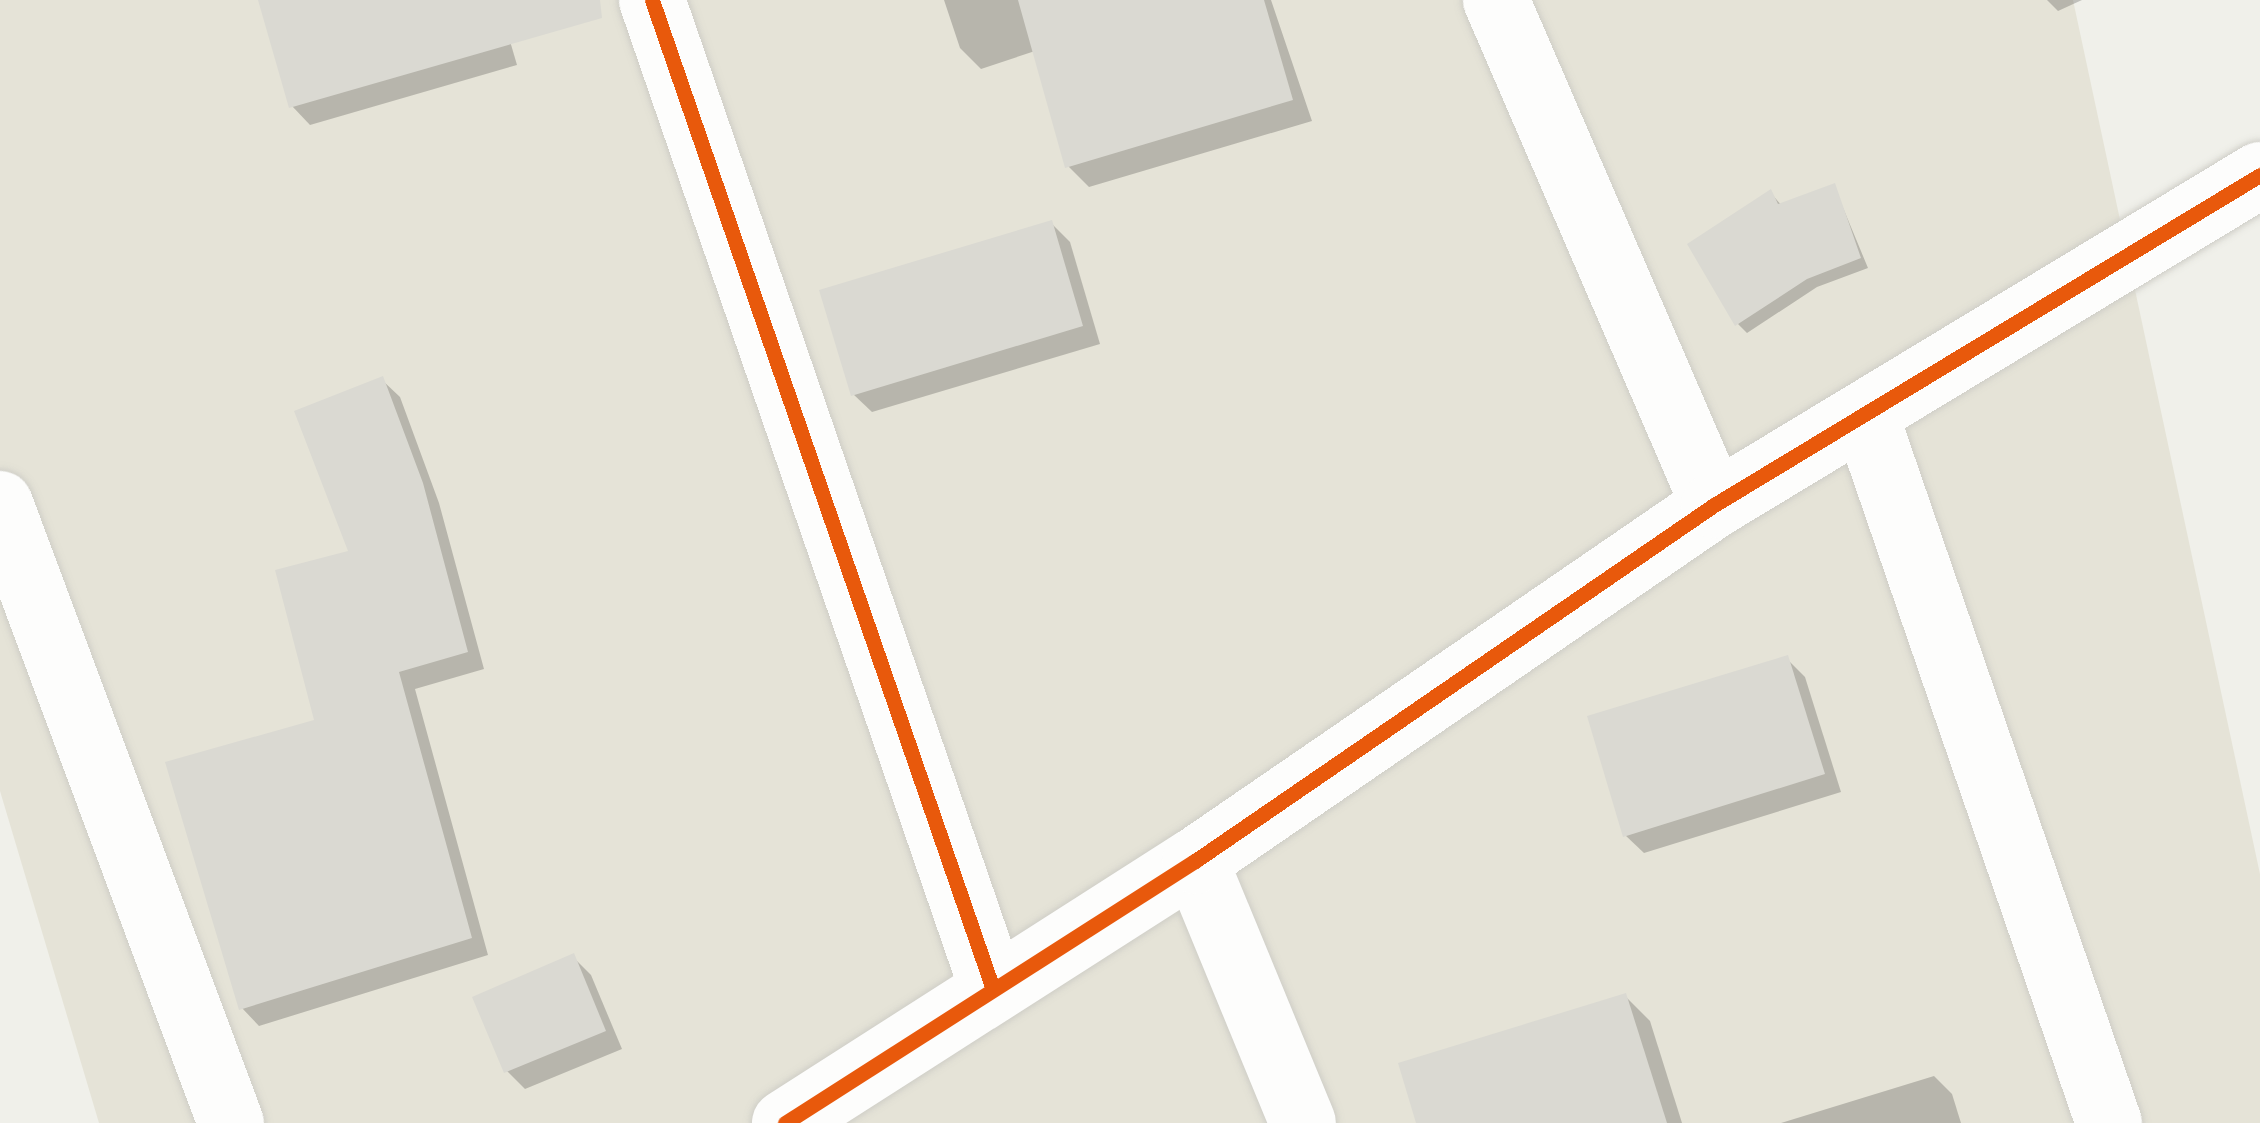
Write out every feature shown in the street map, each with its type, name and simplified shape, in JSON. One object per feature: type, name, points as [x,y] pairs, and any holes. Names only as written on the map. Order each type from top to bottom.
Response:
[{"type":"street","points":[[652,0],[993,989]]},
{"type":"street","points":[[1496,0],[1714,505]]},
{"type":"street","points":[[785,1123],[1195,861],[1714,505],[2260,175]]},
{"type":"street","points":[[1866,417],[2109,1123]]},
{"type":"street","points":[[0,504],[231,1123]]},
{"type":"street","points":[[1195,861],[1303,1123]]},
{"type":"shaded area","points":[[0,0],[2073,0],[2260,874],[2260,1123],[99,1123],[0,791]]},
{"type":"building","points":[[258,0],[600,0],[602,18],[289,108]]},
{"type":"building","points":[[1018,0],[1264,0],[1293,100],[1065,168]]},
{"type":"building","points":[[1835,183],[1861,258],[1807,279],[1735,326],[1687,244],[1771,189],[1778,204]]},
{"type":"building","points":[[1052,220],[1083,326],[851,396],[819,290]]},
{"type":"building","points":[[383,376],[423,483],[468,652],[399,672],[472,938],[239,1010],[165,762],[314,720],[275,570],[348,551],[294,411]]},
{"type":"building","points":[[1788,655],[1825,774],[1623,837],[1587,716]]},
{"type":"building","points":[[574,953],[606,1031],[504,1073],[472,997]]},
{"type":"building","points":[[1626,993],[1667,1123],[1416,1123],[1398,1063]]},
{"type":"cycle path","points":[[652,0],[993,989]]},
{"type":"cycle path","points":[[785,1123],[1195,861],[1714,505],[2260,175]]}]
